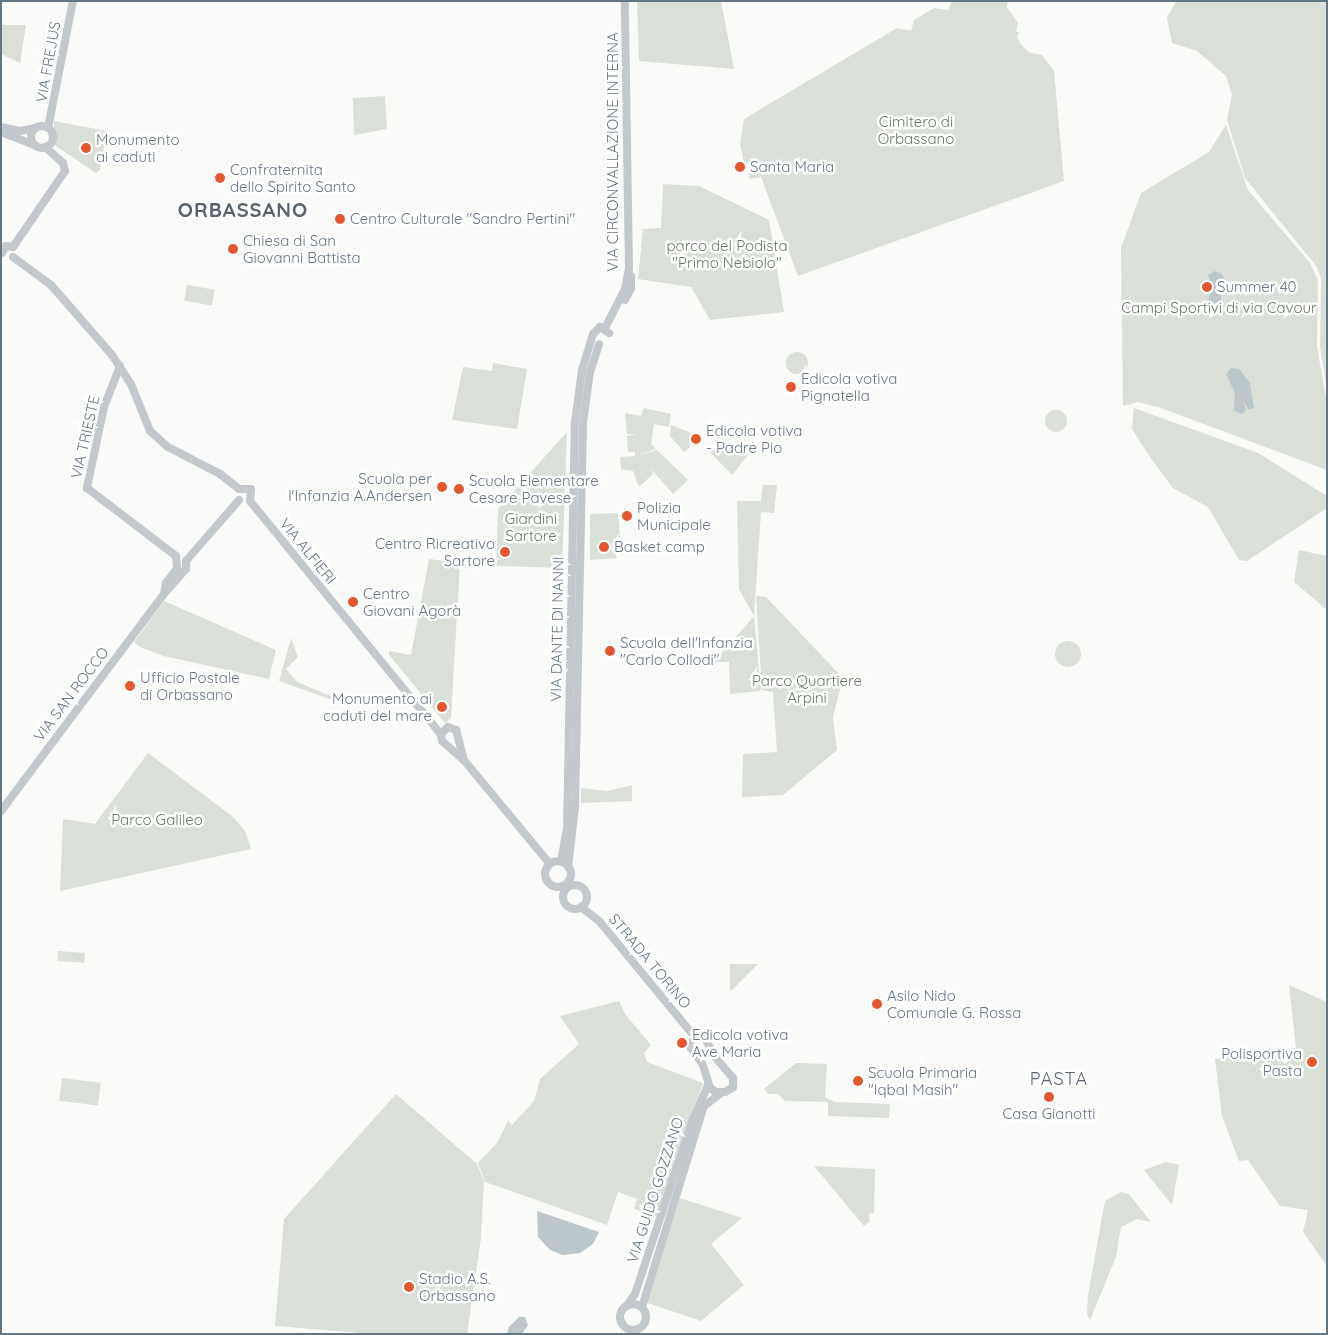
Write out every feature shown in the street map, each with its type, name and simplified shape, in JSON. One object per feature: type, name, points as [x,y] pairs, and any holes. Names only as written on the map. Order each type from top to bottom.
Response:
[{"type":"street","name":"VIA FREJUS","points":[[48,128],[73,1]]},
{"type":"street","name":"VIA CIRCONVALLAZIONE INTERNA","points":[[625,1],[629,269]]},
{"type":"street","points":[[1,127],[20,131],[48,128],[52,141],[45,147]]},
{"type":"street","points":[[35,128],[31,137],[35,145]]},
{"type":"street","points":[[1,132],[45,147],[63,163],[65,171],[12,247],[13,257]]},
{"type":"street","points":[[12,247],[4,247],[2,253],[6,258],[13,257],[51,285],[120,366],[150,431],[168,447],[226,478],[239,489],[239,500],[250,501]]},
{"type":"street","name":"VIA DANTE DI NANNI","points":[[568,867],[575,807],[582,422],[590,372],[599,344],[607,342],[606,331],[631,288],[629,269]]},
{"type":"street","name":"VIA DANTE DI NANNI","points":[[561,862],[567,829],[575,422],[582,370],[595,330],[606,331]]},
{"type":"street","points":[[593,338],[599,344]]},
{"type":"street","name":"VIA TRIESTE","points":[[120,366],[104,407],[87,488],[176,556],[181,565]]},
{"type":"street","name":"VIA ALFIERI","points":[[239,489],[246,486],[251,489],[250,501],[441,734]]},
{"type":"street","name":"VIA SAN ROCCO","points":[[1,811],[164,594],[166,583],[239,500]]},
{"type":"street","points":[[463,759],[457,740],[458,734],[453,728],[446,728],[441,734],[442,740],[463,759],[550,864]]},
{"type":"street","points":[[448,744],[457,740]]},
{"type":"street","points":[[561,862],[568,867],[571,883],[585,891],[586,899],[582,907],[567,906],[561,889],[552,885],[546,878],[550,864],[561,862]]},
{"type":"street","points":[[561,889],[571,883]]},
{"type":"street","name":"STRADA TORINO","points":[[582,907],[600,922],[694,1036],[706,1037],[714,1056],[733,1078],[733,1086],[721,1093]]},
{"type":"street","points":[[694,1036],[691,1048],[703,1065],[708,1085],[721,1093]]},
{"type":"street","name":"VIA GUIDO GOZZANO","points":[[628,1304],[635,1294],[695,1114],[708,1085]]},
{"type":"street","name":"VIA GUIDO GOZZANO","points":[[642,1307],[704,1106],[721,1093]]},
{"type":"street","points":[[620,1322],[626,1329],[633,1332],[646,1318],[642,1307],[628,1304],[621,1311],[620,1322],[620,1334]]},
{"type":"green space","points":[[637,1],[721,1],[734,69],[639,61]]},
{"type":"green space","name":"Cimitero di Orbassano","points":[[952,1],[1008,1],[1007,7],[1018,23],[1016,31],[1019,33],[1017,37],[1021,45],[1030,53],[1042,55],[1054,71],[1064,181],[798,276],[761,177],[749,179],[749,164],[744,163],[740,144],[744,119],[897,28],[911,31],[914,20],[934,8],[948,10]]},
{"type":"green space","points":[[1176,1],[1327,1],[1327,390],[1320,347],[1321,279],[1317,267],[1245,178],[1227,120],[1232,95],[1226,76],[1197,51],[1172,43],[1167,18]]},
{"type":"green space","points":[[1,21],[3,25],[26,25],[20,63],[1,54]]},
{"type":"green space","points":[[385,96],[387,129],[354,135],[353,98]]},
{"type":"green space","points":[[54,121],[107,131],[100,170],[96,173],[53,144]]},
{"type":"green space","name":"Campi Sportivi di via Cavour","points":[[1226,125],[1248,190],[1310,263],[1318,280],[1317,347],[1327,403],[1327,470],[1161,408],[1138,402],[1123,406],[1121,248],[1141,193],[1209,152]]},
{"type":"green space","name":"parco del Podista \"Primo Nebiolo\"","points":[[663,184],[699,186],[769,220],[784,312],[710,320],[691,287],[638,279],[643,229],[661,228]]},
{"type":"green space","points":[[187,285],[215,290],[212,306],[184,301]]},
{"type":"green space","points":[[797,352],[805,355],[808,363],[805,371],[797,374],[789,371],[786,363],[789,355]]},
{"type":"green space","points":[[493,363],[527,369],[517,429],[452,420],[463,367],[492,371]]},
{"type":"green space","points":[[644,408],[671,414],[669,427],[654,424],[651,444],[656,449],[637,456],[657,450],[688,480],[673,494],[652,470],[653,474],[639,487],[633,471],[621,469],[620,457],[635,456],[635,452],[628,452],[627,436],[636,434],[627,434],[625,413],[641,416]]},
{"type":"green space","points":[[1134,408],[1258,453],[1327,496],[1327,508],[1247,561],[1239,560],[1208,507],[1173,488],[1152,460],[1132,429]]},
{"type":"green space","points":[[1056,410],[1064,413],[1067,421],[1064,429],[1056,432],[1048,429],[1045,421],[1048,413]]},
{"type":"green space","points":[[671,425],[691,433],[690,447],[684,452],[670,436]]},
{"type":"green space","name":"Giardini Sartore","points":[[567,432],[562,568],[496,566],[498,509]]},
{"type":"green space","points":[[732,445],[748,455],[732,475],[709,451]]},
{"type":"green space","points":[[763,485],[777,485],[774,513],[761,512],[754,616],[739,589],[737,501],[761,501]]},
{"type":"green space","name":"Basket camp","points":[[618,513],[620,536],[617,558],[590,560],[590,514]]},
{"type":"green space","points":[[1299,550],[1327,556],[1327,610],[1294,582]]},
{"type":"green space","points":[[429,559],[460,563],[451,718],[445,723],[389,655],[389,651],[411,655]]},
{"type":"green space","name":"Parco Quartiere Arpini","points":[[756,596],[766,597],[843,678],[833,717],[837,750],[783,795],[742,797],[743,754],[777,752],[773,692],[762,690]]},
{"type":"green space","points":[[164,601],[276,650],[269,679],[164,656],[140,647],[134,642]]},
{"type":"green space","points":[[754,616],[761,691],[730,694],[729,662],[714,662]]},
{"type":"green space","points":[[291,638],[298,657],[286,669],[297,682],[338,699],[335,701],[279,681]]},
{"type":"green space","points":[[1068,641],[1077,645],[1081,654],[1077,663],[1068,667],[1059,663],[1055,654],[1059,645]]},
{"type":"green space","name":"Parco Galileo","points":[[148,753],[232,816],[245,831],[251,849],[60,891],[63,819],[95,824]]},
{"type":"green space","points":[[632,785],[632,801],[581,803],[581,788],[607,791]]},
{"type":"green space","points":[[58,951],[85,953],[84,963],[57,961]]},
{"type":"green space","points":[[730,964],[758,964],[730,992]]},
{"type":"green space","points":[[1289,985],[1327,1002],[1327,1266],[1303,1232],[1308,1210],[1280,1206],[1248,1160],[1239,1161],[1222,1116],[1215,1059],[1296,1048]]},
{"type":"green space","points":[[619,1001],[625,1014],[651,1045],[644,1053],[647,1062],[703,1083],[657,1216],[634,1209],[637,1199],[618,1192],[607,1225],[485,1182],[478,1163],[497,1143],[508,1121],[512,1125],[534,1101],[540,1079],[579,1044],[560,1016]]},
{"type":"green space","points":[[796,1063],[827,1064],[825,1097],[835,1102],[890,1104],[889,1118],[828,1116],[828,1102],[785,1101],[778,1094],[768,1094],[764,1089]]},
{"type":"green space","points":[[62,1078],[101,1083],[98,1106],[59,1101]]},
{"type":"green space","points":[[396,1094],[477,1164],[484,1181],[481,1238],[467,1334],[374,1334],[275,1326],[284,1219]]},
{"type":"green space","points":[[1166,1162],[1179,1165],[1172,1205],[1144,1170]]},
{"type":"green space","points":[[814,1166],[875,1169],[874,1213],[869,1214],[870,1221],[864,1226]]},
{"type":"green space","points":[[1121,1192],[1129,1194],[1151,1222],[1137,1219],[1121,1227],[1116,1257],[1090,1320],[1087,1314],[1088,1295],[1105,1201]]},
{"type":"green space","points":[[680,1198],[742,1218],[711,1244],[744,1285],[701,1321],[645,1302]]},
{"type":"shaded area","points":[[1215,271],[1222,274],[1227,286],[1221,294],[1221,305],[1217,307],[1209,304],[1208,300],[1213,287],[1208,275]]},
{"type":"shaded area","points":[[1231,368],[1239,369],[1250,383],[1254,408],[1249,410],[1243,401],[1246,410],[1242,414],[1234,411],[1235,393],[1226,374]]},
{"type":"shaded area","points":[[537,1211],[599,1232],[593,1244],[580,1253],[563,1255],[550,1250],[538,1237]]},
{"type":"shaded area","points":[[519,1317],[525,1317],[528,1325],[522,1334],[507,1334],[509,1327]]},
{"type":"place","name":"Monumento ai caduti","points":[[86,148]]},
{"type":"place","name":"Santa Maria","points":[[740,167]]},
{"type":"place","name":"Confraternita dello Spirito Santo","points":[[220,178]]},
{"type":"place","name":"Centro Culturale \"Sandro Pertini\"","points":[[340,219]]},
{"type":"place","name":"Chiesa di San Giovanni Battista","points":[[233,249]]},
{"type":"place","name":"Summer 40","points":[[1207,287]]},
{"type":"place","name":"Edicola votiva Pignatella","points":[[791,387]]},
{"type":"place","name":"Edicola votiva - Padre Pio","points":[[696,439]]},
{"type":"place","name":"Scuola per l'Infanzia A.Andersen","points":[[442,487]]},
{"type":"place","name":"Scuola Elementare Cesare Pavese","points":[[459,489]]},
{"type":"place","name":"Polizia Municipale","points":[[627,516]]},
{"type":"place","name":"Basket camp","points":[[604,547]]},
{"type":"place","name":"Centro Ricreativo Sartore","points":[[505,552]]},
{"type":"place","name":"Centro Giovani Agorà","points":[[353,602]]},
{"type":"place","name":"Scuola dell'Infanzia \"Carlo Collodi\"","points":[[610,651]]},
{"type":"place","name":"Ufficio Postale di Orbassano","points":[[130,686]]},
{"type":"place","name":"Monumento ai caduti del mare","points":[[442,707]]},
{"type":"place","name":"Asilo Nido Comunale G. Rossa","points":[[877,1004]]},
{"type":"place","name":"Edicola votiva Ave Maria","points":[[682,1043]]},
{"type":"place","name":"Polisportiva Pasta","points":[[1312,1062]]},
{"type":"place","name":"Scuola Primaria \"Iqbal Masih\"","points":[[858,1081]]},
{"type":"place","name":"Casa Gianotti","points":[[1049,1097]]},
{"type":"place","name":"Stadio A.S. Orbassano","points":[[409,1287]]},
{"type":"district","name":"ORBASSANO","points":[[243,209]]},
{"type":"district","name":"PASTA","points":[[1059,1079]]}]
